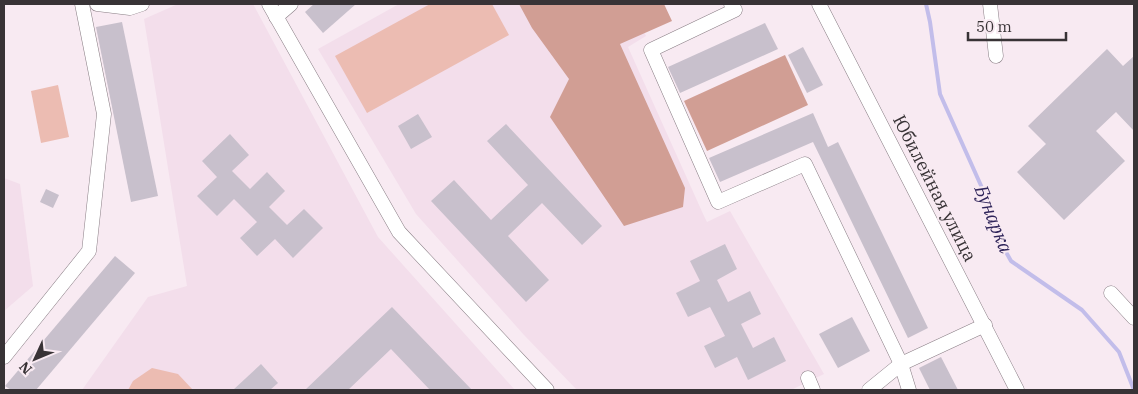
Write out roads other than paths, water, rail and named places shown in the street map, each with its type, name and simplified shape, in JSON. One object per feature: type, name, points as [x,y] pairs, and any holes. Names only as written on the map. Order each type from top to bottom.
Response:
[{"type":"street","points":[[4,357],[89,251],[104,114],[82,4]]},
{"type":"street","points":[[97,4],[130,8],[142,4]]},
{"type":"street","points":[[270,4],[400,232],[547,390]]},
{"type":"street","points":[[276,17],[290,4]]},
{"type":"street","points":[[731,4],[734,10],[651,50],[718,202],[805,164],[902,364],[910,390]]},
{"type":"street","name":"Юбилейная улица","points":[[819,4],[1017,390]]},
{"type":"street","points":[[990,4],[996,56]]},
{"type":"street","points":[[1111,293],[1134,318]]},
{"type":"street","points":[[869,390],[902,364],[985,326]]},
{"type":"waterway","name":"Бунарка","points":[[926,4],[940,94],[987,199],[996,234],[1011,261],[1082,310],[1119,352],[1134,390]]}]
